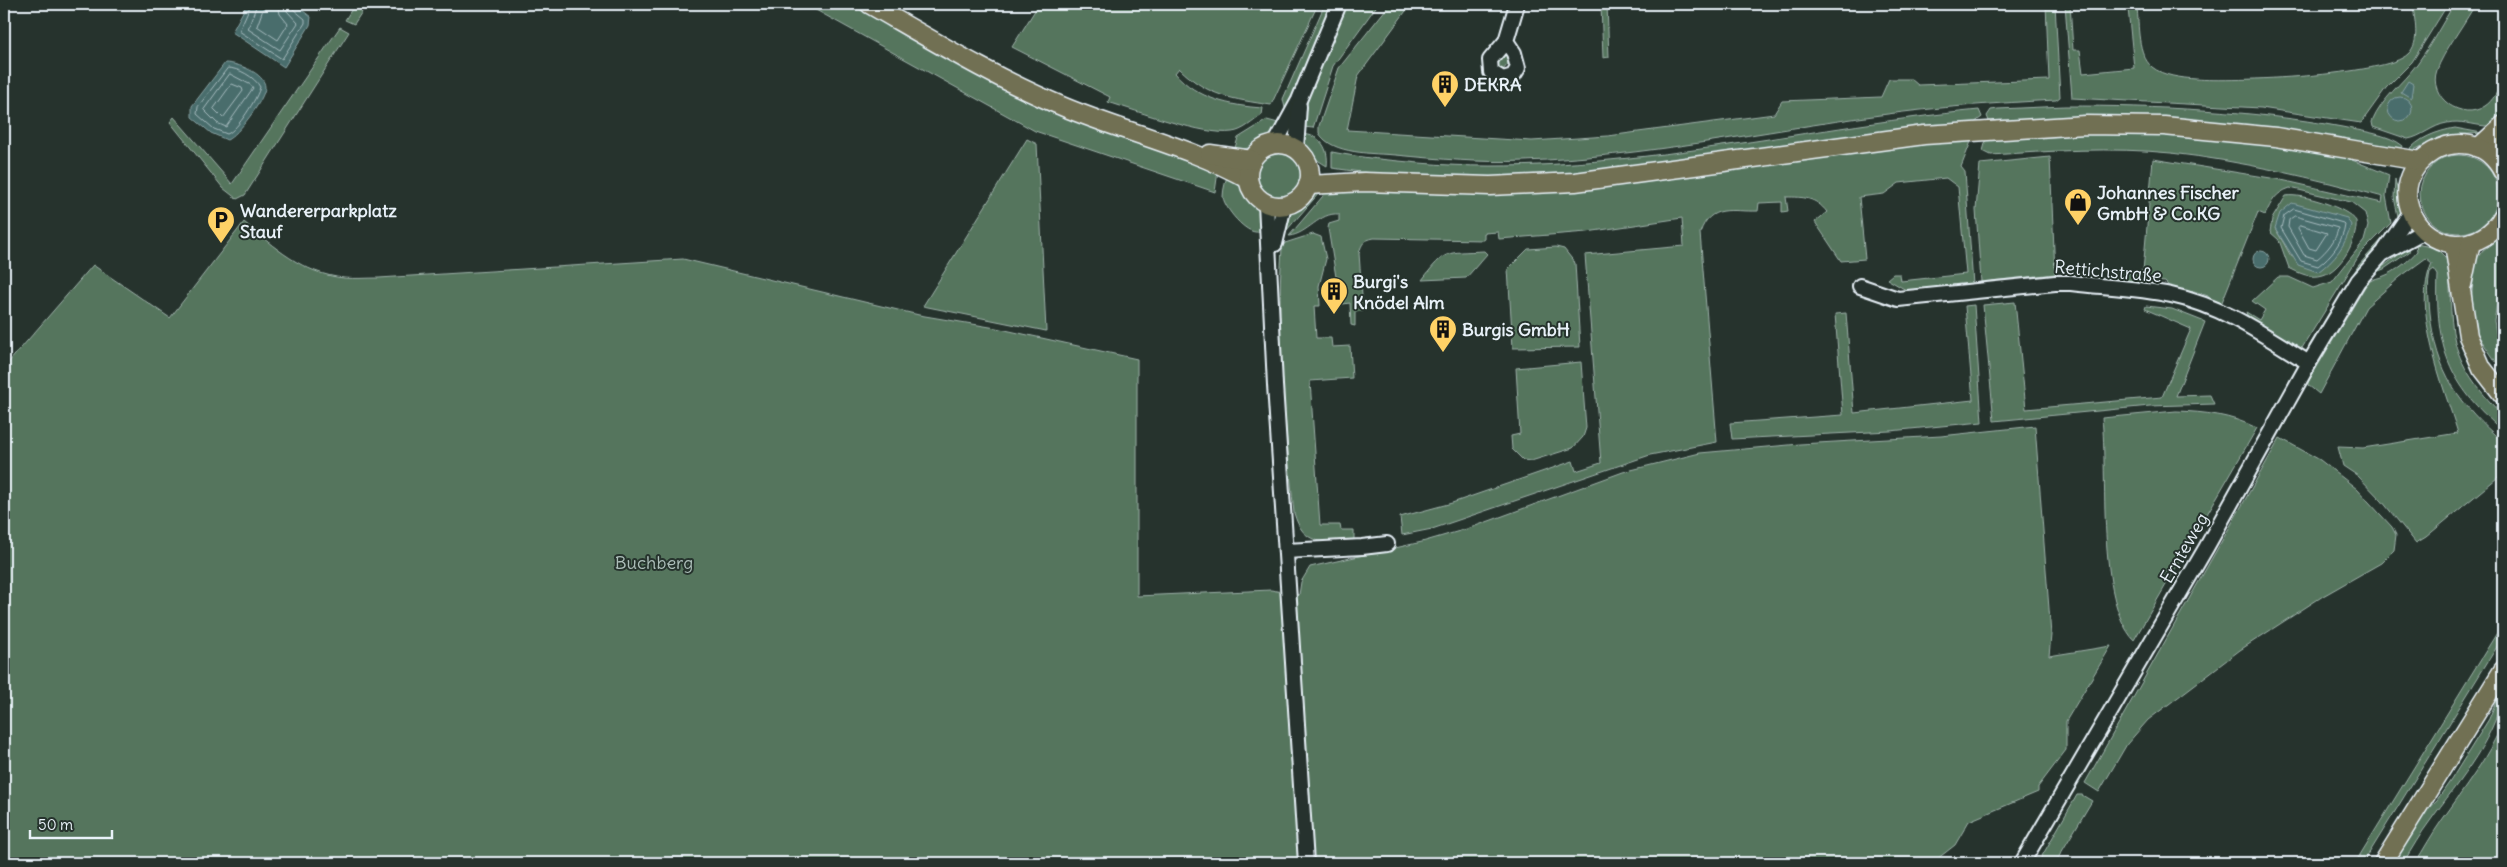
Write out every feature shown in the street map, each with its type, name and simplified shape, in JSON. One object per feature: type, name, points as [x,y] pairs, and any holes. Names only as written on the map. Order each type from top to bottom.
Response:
[{"type":"main road","points":[[869,4],[970,61],[1042,98],[1100,122],[1182,150],[1248,179]]},
{"type":"main road","points":[[1308,185],[1364,182],[1490,186],[1575,182],[1924,135],[2076,125],[2123,125],[2211,130],[2276,137],[2362,153],[2420,161]]},
{"type":"main road","points":[[2478,148],[2503,125]]},
{"type":"main road","points":[[2500,167],[2503,141]]},
{"type":"main road","points":[[1308,165],[1308,185],[1300,198],[1284,206],[1266,204],[1255,194],[1248,179],[1252,160],[1261,150],[1275,144],[1286,145],[1296,149],[1308,165],[1364,182]]},
{"type":"main road","points":[[2500,167],[2478,148],[2462,144],[2446,145],[2430,152],[2420,161],[2410,179],[2408,193],[2411,212],[2424,231],[2439,240],[2462,243],[2488,234],[2503,218]]},
{"type":"main road","points":[[1182,150],[1252,160]]},
{"type":"main road","points":[[2362,153],[2410,179]]},
{"type":"main road","points":[[2462,243],[2463,311],[2472,349],[2488,376],[2503,395]]},
{"type":"main road","points":[[2383,863],[2503,670]]},
{"type":"street","points":[[1275,144],[1299,100],[1339,4]]},
{"type":"street","points":[[1506,41],[1517,4]]},
{"type":"street","points":[[1296,149],[1299,100]]},
{"type":"street","points":[[1266,204],[1275,385],[1306,863]]},
{"type":"street","points":[[1270,268],[1284,206]]},
{"type":"street","name":"Ernteweg","points":[[2022,863],[2206,548],[2309,363],[2365,271],[2382,254],[2411,212]]},
{"type":"street","name":"Ernteweg","points":[[2382,254],[2415,238],[2424,231]]},
{"type":"street","name":"Rettichstraße","points":[[1860,286],[1898,299],[2063,283],[2171,295],[2223,312],[2243,321],[2309,363]]},
{"type":"street","points":[[1286,551],[1387,544]]},
{"type":"green space","points":[[355,4],[367,4],[354,24],[345,20]]},
{"type":"green space","points":[[805,4],[851,4],[977,76],[1045,110],[1218,171],[1215,192],[1035,131]]},
{"type":"green space","points":[[1039,4],[1318,4],[1271,105],[1245,101],[1211,91],[1190,78],[1179,68],[1175,73],[1194,89],[1215,100],[1263,108],[1262,115],[1244,128],[1232,132],[1220,132],[1189,127],[1108,102],[1110,97],[1012,47]]},
{"type":"green space","points":[[1325,4],[1333,4],[1291,100],[1285,108],[1283,99]]},
{"type":"green space","points":[[1347,4],[1378,4],[1333,66],[1313,128],[1303,127],[1301,121],[1320,60]]},
{"type":"green space","points":[[1390,4],[1411,4],[1358,76],[1347,130],[1532,141],[1608,136],[1774,114],[1782,101],[1881,97],[1889,79],[1911,79],[1918,85],[2049,80],[2046,4],[2055,4],[2060,97],[2056,100],[1902,112],[1658,149],[1569,159],[1476,161],[1365,153],[1343,149],[1325,140],[1319,133],[1319,126],[1339,68]]},
{"type":"green space","points":[[1601,4],[1607,4],[1609,57],[1603,58]]},
{"type":"green space","points":[[2065,4],[2070,4],[2073,50],[2080,50],[2083,73],[2134,68],[2128,8],[2137,7],[2141,47],[2152,67],[2162,73],[2173,76],[2214,80],[2306,76],[2370,68],[2394,62],[2408,54],[2416,37],[2413,4],[2448,4],[2412,62],[2386,88],[2361,123],[2261,108],[2072,98]]},
{"type":"green space","points":[[2454,4],[2480,4],[2472,10],[2440,63],[2435,80],[2437,89],[2449,104],[2457,109],[2466,111],[2476,110],[2485,106],[2490,101],[2503,82],[2502,110],[2497,122],[2486,126],[2452,122],[2437,126],[2408,139],[2373,127],[2372,122],[2376,113],[2417,64]]},
{"type":"green space","points":[[340,27],[349,32],[245,195],[237,199],[223,188],[170,122],[174,117],[232,184]]},
{"type":"green space","points":[[1503,53],[1507,55],[1508,64],[1502,71],[1496,68],[1496,61]]},
{"type":"green space","points":[[2065,106],[2204,110],[2308,121],[2374,134],[2403,146],[2401,151],[2120,117],[1992,122],[1989,121],[1987,116],[1991,110],[1998,109]]},
{"type":"green space","points":[[1979,110],[1982,117],[1974,123],[1663,163],[1569,173],[1474,178],[1380,174],[1332,168],[1332,152],[1419,163],[1489,166],[1559,164],[1629,158],[1909,118]]},
{"type":"green space","points":[[1267,120],[1282,124],[1260,142],[1234,151],[1238,138]]},
{"type":"green space","points":[[2455,128],[2482,133],[2444,136],[2407,153],[2422,139]]},
{"type":"green space","points":[[2130,131],[2272,144],[2347,158],[2389,175],[2386,196],[2391,223],[2360,254],[2302,348],[2295,346],[2248,318],[2246,312],[2259,320],[2265,310],[2252,301],[2278,277],[2289,277],[2313,288],[2332,282],[2364,241],[2368,226],[2365,213],[2351,202],[2290,188],[2281,192],[2272,202],[2265,215],[2258,212],[2220,307],[2209,302],[2208,296],[2194,291],[2186,293],[2178,291],[2171,288],[2165,282],[2152,281],[2145,286],[2112,282],[2107,277],[2110,273],[2128,274],[2133,271],[2143,271],[2153,159],[2277,179],[2382,203],[2383,197],[2278,171],[2171,153],[2104,150],[1991,155],[1983,151],[1986,140],[1997,136],[2042,138]]},
{"type":"green space","points":[[1302,134],[1319,140],[1327,154],[1327,166],[1313,157],[1306,149],[1303,144]]},
{"type":"green space","points":[[1027,139],[1037,144],[1046,331],[923,306]]},
{"type":"green space","points":[[1972,139],[1961,167],[1965,172],[1973,285],[1906,290],[1887,279],[1893,274],[1900,274],[1901,281],[1966,274],[1958,187],[1946,178],[1899,183],[1884,194],[1859,197],[1865,259],[1841,261],[1815,222],[1827,212],[1818,203],[1809,199],[1786,197],[1788,211],[1782,212],[1782,202],[1759,203],[1758,211],[1731,210],[1716,213],[1704,223],[1700,233],[1717,442],[1650,455],[1432,529],[1402,535],[1400,517],[1452,503],[1573,461],[1576,471],[1601,463],[1585,255],[1684,246],[1682,218],[1587,232],[1499,239],[1498,232],[1484,233],[1484,240],[1374,238],[1364,242],[1359,253],[1363,311],[1355,312],[1355,326],[1351,325],[1350,303],[1343,304],[1342,286],[1339,286],[1339,277],[1336,277],[1328,228],[1329,224],[1339,221],[1339,214],[1325,216],[1302,231],[1289,236],[1323,196],[1327,186],[1437,193],[1509,192],[1859,149]]},
{"type":"green space","points":[[1279,152],[1291,156],[1297,162],[1301,174],[1297,186],[1291,192],[1279,196],[1267,192],[1261,186],[1257,174],[1261,162],[1267,156]]},
{"type":"green space","points":[[2459,155],[2474,158],[2491,172],[2495,179],[2498,194],[2495,209],[2481,226],[2474,230],[2459,233],[2444,230],[2427,216],[2423,209],[2420,194],[2423,179],[2437,162],[2444,158]]},
{"type":"green space","points":[[2050,157],[2055,274],[1981,282],[1976,210],[1980,164]]},
{"type":"green space","points":[[1228,173],[1242,182],[1246,192],[1258,204],[1264,229],[1253,232],[1242,225],[1228,208],[1223,197]]},
{"type":"green space","points":[[2395,179],[2401,209],[2399,221],[2394,197]]},
{"type":"green space","points":[[1312,192],[1320,192],[1286,231],[1283,231],[1289,210],[1302,202]]},
{"type":"green space","points":[[2286,196],[2293,196],[2324,202],[2344,211],[2356,221],[2356,228],[2347,253],[2336,267],[2323,275],[2310,276],[2289,268],[2279,240],[2270,232],[2272,219]],"holes":[[[2275,228],[2319,271],[2291,256]]]},
{"type":"green space","name":"Buchberg","points":[[244,222],[278,250],[302,265],[315,271],[344,278],[379,278],[683,259],[919,315],[996,328],[1137,359],[1137,596],[1271,590],[1299,595],[1301,582],[1310,567],[1422,542],[1470,528],[1623,472],[1700,453],[1800,444],[1941,436],[2035,426],[2051,635],[2049,656],[2111,646],[2066,721],[2066,750],[2038,787],[2038,792],[1969,821],[1955,845],[1932,863],[4,863],[4,359],[8,363],[93,265],[170,318]]},
{"type":"green space","points":[[2392,228],[2396,228],[2361,267],[2311,347],[2309,346],[2358,266]]},
{"type":"green space","points":[[1313,234],[1321,237],[1326,259],[1319,286],[1320,306],[1314,306],[1316,338],[1331,338],[1332,347],[1350,346],[1352,378],[1310,381],[1320,525],[1340,525],[1341,530],[1354,530],[1354,540],[1351,542],[1323,542],[1309,537],[1298,523],[1294,513],[1281,347],[1280,281],[1282,248],[1285,243]]},
{"type":"green space","points":[[2503,235],[2503,270],[2494,321],[2497,338],[2503,350],[2503,372],[2477,334],[2471,304],[2475,261],[2483,250]]},
{"type":"green space","points":[[2416,244],[2436,248],[2446,258],[2453,332],[2458,353],[2474,382],[2503,416],[2503,431],[2469,397],[2457,380],[2449,362],[2439,323],[2438,275],[2434,269],[2430,272],[2428,292],[2433,334],[2438,353],[2444,370],[2462,400],[2487,428],[2503,442],[2503,473],[2426,537],[2416,543],[2382,501],[2358,476],[2343,466],[2338,447],[2363,448],[2458,433],[2438,371],[2427,324],[2425,302],[2427,281],[2432,263],[2426,258],[2400,277],[2366,307],[2319,394],[2308,385],[2308,382],[2366,285],[2372,280],[2393,272],[2406,262],[2417,251]]},
{"type":"green space","points":[[2410,246],[2409,252],[2384,269],[2376,272]]},
{"type":"green space","points":[[1556,247],[1564,249],[1575,263],[1580,347],[1513,348],[1508,269],[1528,249]]},
{"type":"green space","points":[[1484,251],[1487,254],[1466,278],[1422,280],[1436,263],[1447,255]]},
{"type":"green space","points":[[2015,302],[2026,409],[2162,397],[2191,329],[2145,309],[2146,306],[2172,309],[2205,322],[2176,396],[2210,395],[2214,404],[2150,406],[1994,421],[1983,305]]},
{"type":"green space","points":[[1974,305],[1982,422],[1890,431],[1732,439],[1730,423],[1843,415],[1835,314],[1846,313],[1854,413],[1973,400],[1965,306]]},
{"type":"green space","points":[[1581,362],[1586,428],[1583,437],[1573,448],[1531,461],[1523,460],[1512,449],[1511,436],[1520,434],[1516,368]]},
{"type":"green space","points":[[2176,411],[2218,415],[2257,428],[2134,640],[2122,621],[2114,596],[2109,567],[2102,418]]},
{"type":"green space","points":[[2280,438],[2320,460],[2357,489],[2392,527],[2396,535],[2394,550],[2381,563],[2323,596],[2240,650],[2148,720],[2127,744],[2099,792],[2085,783]]},
{"type":"green space","points":[[2503,623],[2503,637],[2363,863],[2355,863]]},
{"type":"green space","points":[[2503,684],[2501,702],[2495,720],[2487,738],[2465,774],[2426,826],[2403,863],[2390,863],[2421,815],[2437,800],[2451,780],[2489,719]]},
{"type":"green space","points":[[2503,722],[2503,863],[2415,863],[2438,825],[2483,761]]},
{"type":"green space","points":[[2077,795],[2082,795],[2092,801],[2055,863],[2038,863]]},
{"type":"water","points":[[247,4],[294,4],[311,17],[310,25],[284,67],[232,32]]},
{"type":"water","points":[[225,63],[243,67],[256,73],[264,82],[265,87],[261,100],[250,116],[238,131],[227,140],[211,133],[192,117],[192,106]]},
{"type":"water","points":[[2408,81],[2413,84],[2411,98],[2401,92]]},
{"type":"water","points":[[2400,97],[2409,100],[2412,109],[2409,118],[2400,121],[2391,118],[2388,109],[2391,100]]},
{"type":"water","points":[[2292,203],[2347,218],[2351,225],[2339,251],[2318,272],[2298,265],[2275,228],[2280,213]]},
{"type":"water","points":[[2258,251],[2264,251],[2269,256],[2267,265],[2258,267],[2253,262],[2253,256]]},
{"type":"place","name":"DEKRA","points":[[1445,108]]},
{"type":"place","name":"Johannes Fischer GmbH & Co.KG","points":[[2078,226]]},
{"type":"place","name":"Wandererparkplatz Stauf","points":[[221,244]]},
{"type":"place","name":"Burgi's Knödel Alm","points":[[1334,315]]},
{"type":"place","name":"Burgis GmbH","points":[[1443,353]]}]
